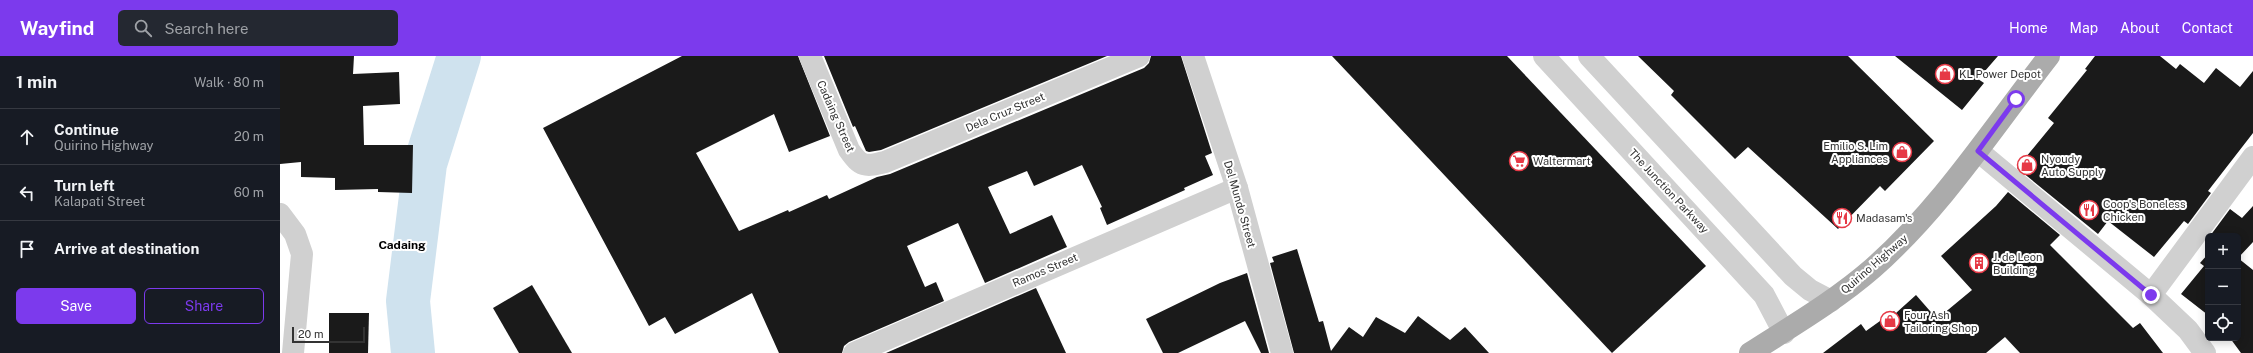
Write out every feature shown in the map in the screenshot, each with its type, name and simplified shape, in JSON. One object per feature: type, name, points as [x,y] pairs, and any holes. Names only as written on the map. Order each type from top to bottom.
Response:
[{"type":"main road","name":"Quirino Highway","points":[[1750,353],[1784,333],[1831,301],[1872,269],[1924,218],[1978,151],[2048,56]]},
{"type":"street","name":"Cadaing Street","points":[[810,56],[849,150],[857,161],[871,166]]},
{"type":"street","name":"Dela Cruz Street","points":[[871,166],[885,162],[1140,56]]},
{"type":"street","name":"Del Mundo Street","points":[[1193,56],[1237,188],[1282,353]]},
{"type":"street","name":"The Junction Parkway","points":[[1544,56],[1764,295],[1784,333]]},
{"type":"street","points":[[1589,56],[1793,276],[1810,290],[1831,301]]},
{"type":"street","points":[[1978,151],[2151,295],[2188,330],[2205,353]]},
{"type":"street","points":[[2151,295],[2253,157]]},
{"type":"street","name":"Ramos Street","points":[[854,353],[1237,188]]},
{"type":"street","points":[[280,214],[295,234],[302,254],[293,353]]},
{"type":"building","points":[[280,56],[354,56],[353,74],[399,72],[400,104],[363,106],[364,145],[413,145],[412,193],[378,192],[378,189],[335,190],[335,178],[301,177],[301,162],[280,164]]},
{"type":"building","points":[[682,56],[798,56],[830,136],[789,152],[774,114],[696,153],[739,231],[788,210],[789,212],[827,195],[829,199],[877,177],[890,174],[1144,68],[1149,63],[1151,56],[1181,56],[1212,153],[1205,156],[1213,175],[1184,188],[1185,190],[1107,225],[1100,208],[1102,207],[1082,165],[1034,186],[1027,171],[988,187],[1010,234],[1052,215],[1067,247],[985,283],[958,223],[907,246],[925,287],[936,282],[944,301],[849,342],[844,346],[842,353],[779,353],[752,293],[675,334],[665,317],[649,326],[543,128]]},
{"type":"building","points":[[824,56],[1107,56],[881,150],[869,152],[866,151],[855,126],[853,127]]},
{"type":"building","name":"Waltermart","points":[[1332,56],[1507,56],[1706,266],[1612,353]]},
{"type":"building","points":[[1638,56],[1848,56],[1934,141],[1885,191],[1880,186],[1838,229],[1748,147],[1735,159],[1671,95],[1674,91]]},
{"type":"building","name":"KL Power Depot","points":[[1895,56],[1998,56],[1978,79],[1984,83],[1962,110]]},
{"type":"building","points":[[2095,56],[2160,56],[2176,69],[2180,64],[2204,83],[2216,68],[2240,87],[2253,71],[2253,133],[2208,191],[2211,193],[2188,224],[2184,221],[2154,257],[2108,221],[2098,234],[2017,168],[2054,123],[2048,118],[2087,70],[2085,69]]},
{"type":"building","points":[[2008,192],[2060,235],[2050,245],[2133,328],[2140,323],[2163,353],[2020,353],[2005,337],[1986,353],[1823,353],[1861,324],[1866,331],[1894,311],[1896,313],[1916,295],[1937,319],[1972,290],[1941,256],[1996,206]]},
{"type":"building","points":[[2253,206],[2253,242],[2241,255],[2241,233],[2212,233],[2230,209],[2242,218]]},
{"type":"building","points":[[1297,249],[1319,322],[1323,321],[1331,351],[1349,327],[1363,337],[1376,317],[1405,333],[1418,316],[1450,340],[1465,327],[1489,353],[1294,353],[1270,263],[1274,262],[1272,257]]},
{"type":"building","points":[[2205,257],[2205,313],[2181,294],[2204,266],[2200,263]]},
{"type":"building","points":[[2241,260],[2253,270],[2253,353],[2241,353],[2232,341],[2241,341]]},
{"type":"building","points":[[1247,273],[1269,353],[1261,353],[1245,321],[1178,353],[1163,353],[1146,319],[1220,283]]},
{"type":"building","points":[[532,285],[572,353],[519,353],[493,308]]},
{"type":"building","points":[[1036,288],[1066,353],[886,353]]},
{"type":"building","points":[[329,313],[369,313],[368,353],[329,353]]},
{"type":"waterway","points":[[413,353],[408,301],[425,164],[459,56]]},
{"type":"place","name":"KL Power Depot","points":[[1945,74]]},
{"type":"place","name":"Emilio S. Lim Appliances","points":[[1902,152]]},
{"type":"place","name":"Waltermart","points":[[1519,161]]},
{"type":"place","name":"Nyoudy Auto Supply","points":[[2027,165]]},
{"type":"place","name":"Coop's Boneless Chicken","points":[[2089,210]]},
{"type":"place","name":"Madasam's","points":[[1842,218]]},
{"type":"place","name":"J. de Leon Building","points":[[1979,263]]},
{"type":"place","name":"Four Ash Tailoring Shop","points":[[1890,321]]},
{"type":"district","name":"Cadaing","points":[[402,245]]},
{"type":"route","points":[[2016,99],[1978,151],[2151,295]]}]
